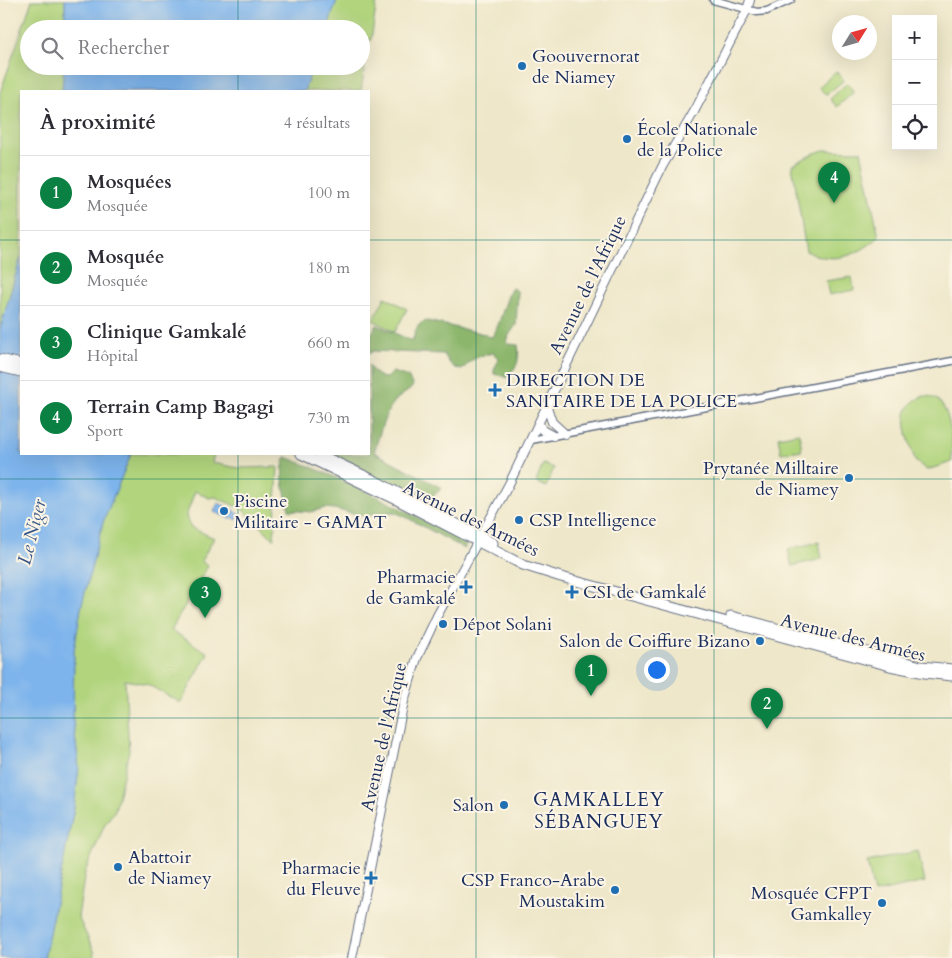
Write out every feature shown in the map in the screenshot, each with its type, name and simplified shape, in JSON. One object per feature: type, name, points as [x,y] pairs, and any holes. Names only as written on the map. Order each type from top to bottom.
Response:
[{"type":"highway","points":[[0,360],[20,364]]},
{"type":"highway","points":[[0,367],[20,372]]},
{"type":"highway","name":"Avenue des Armées","points":[[308,455],[321,457],[376,481],[523,565],[890,666],[952,676]]},
{"type":"highway","name":"Avenue des Armées","points":[[479,540],[554,570],[921,666],[952,669]]},
{"type":"main road","name":"Avenue de l'Afrique","points":[[352,958],[392,760],[411,675],[417,658],[437,616],[531,440],[662,167],[695,110],[747,10],[750,0]]},
{"type":"main road","points":[[547,407],[554,424],[565,434]]},
{"type":"main road","points":[[539,423],[542,430],[553,436]]},
{"type":"street","points":[[713,0],[747,10],[762,12],[792,0]]},
{"type":"street","points":[[531,440],[952,360]]},
{"type":"green space","points":[[32,0],[65,0],[65,20],[25,20]]},
{"type":"green space","points":[[337,0],[377,0],[371,41],[370,20],[330,20]]},
{"type":"green space","points":[[20,35],[20,75],[63,75],[62,90],[20,90],[20,260],[0,329],[0,93]]},
{"type":"green space","points":[[836,71],[844,80],[826,95],[819,87]]},
{"type":"green space","points":[[310,75],[364,75],[361,90],[304,90]]},
{"type":"green space","points":[[847,83],[854,92],[837,107],[830,99]]},
{"type":"green space","points":[[824,150],[861,151],[879,237],[871,244],[854,253],[836,258],[816,255],[806,251],[792,165]]},
{"type":"green space","points":[[852,277],[854,290],[829,295],[826,281]]},
{"type":"green space","points":[[514,288],[518,292],[516,325],[509,335],[507,342],[518,345],[518,356],[517,364],[511,372],[510,378],[494,374],[499,359],[493,353],[476,358],[462,370],[451,365],[444,354],[373,351],[370,353],[370,336],[377,325],[412,341],[418,326],[427,321],[485,334],[489,337],[493,336],[511,289]]},
{"type":"green space","points":[[385,297],[407,309],[395,332],[373,320]]},
{"type":"green space","points":[[370,367],[376,374],[383,378],[386,378],[393,372],[408,377],[413,386],[397,399],[389,410],[374,452],[442,488],[432,497],[429,504],[327,455],[370,455]]},
{"type":"green space","points":[[924,396],[933,398],[945,410],[949,420],[952,442],[952,462],[927,470],[915,461],[906,424],[906,415],[909,407],[914,401]]},
{"type":"green space","points":[[799,433],[802,450],[781,453],[778,437]]},
{"type":"green space","points":[[131,455],[214,455],[212,463],[239,468],[278,467],[274,539],[242,509],[215,497],[209,498],[195,491],[186,516],[190,527],[214,538],[201,561],[208,566],[171,630],[208,653],[181,703],[147,684],[125,680],[129,751],[115,810],[105,824],[85,872],[78,917],[94,951],[95,958],[44,958],[74,808],[79,767],[73,720],[74,650],[81,608],[103,522]]},
{"type":"green space","points":[[286,457],[355,486],[400,508],[465,544],[465,549],[394,512],[375,513],[367,517],[325,508],[311,512],[289,510],[283,476]]},
{"type":"green space","points":[[543,464],[554,468],[546,487],[536,482]]},
{"type":"green space","points":[[819,542],[822,559],[792,566],[788,549]]},
{"type":"green space","points":[[918,851],[925,882],[874,893],[867,862]]},
{"type":"water","points":[[65,0],[337,0],[330,20],[65,20]]},
{"type":"water","points":[[63,75],[310,75],[304,90],[62,90]]},
{"type":"water","name":"Le Niger","points":[[20,260],[20,455],[131,455],[103,522],[81,608],[74,650],[73,720],[79,767],[74,808],[44,958],[0,958],[0,329]]},
{"type":"water","name":"Piscine Militaire - GAMAT","points":[[218,503],[239,514],[237,520],[214,512]]},
{"type":"place","name":"Goouvernorat de Niamey","points":[[522,66]]},
{"type":"place","name":"École Nationale de la Police","points":[[627,139]]},
{"type":"place","name":"Terrain Camp Bagagi","points":[[834,203]]},
{"type":"place","name":"DIRECTION DE SANITAIRE DE LA POLICE","points":[[495,390]]},
{"type":"place","name":"Prytanée Milltaire de Niamey","points":[[849,478]]},
{"type":"place","name":"Piscine Militaire - GAMAT","points":[[224,511]]},
{"type":"place","name":"CSP Intelligence","points":[[519,520]]},
{"type":"place","name":"Pharmacie de Gamkalé","points":[[466,587]]},
{"type":"place","name":"CSI de Gamkalé","points":[[572,592]]},
{"type":"place","name":"Clinique Gamkalé","points":[[205,618]]},
{"type":"place","name":"Dépot Solani","points":[[443,624]]},
{"type":"place","name":"Salon de Coiffure Bizano","points":[[760,641]]},
{"type":"place","name":"Mosquées","points":[[591,696]]},
{"type":"place","name":"Mosquée","points":[[767,729]]},
{"type":"place","name":"Salon","points":[[504,805]]},
{"type":"place","name":"Abattoir de Niamey","points":[[118,867]]},
{"type":"place","name":"Pharmacie du Fleuve","points":[[371,878]]},
{"type":"place","name":"CSP Franco-Arabe Moustakim","points":[[615,890]]},
{"type":"place","name":"Mosquée CFPT Gamkalley","points":[[882,903]]},
{"type":"district","name":"GAMKALLEY SÉBANGUEY","points":[[599,811]]}]
